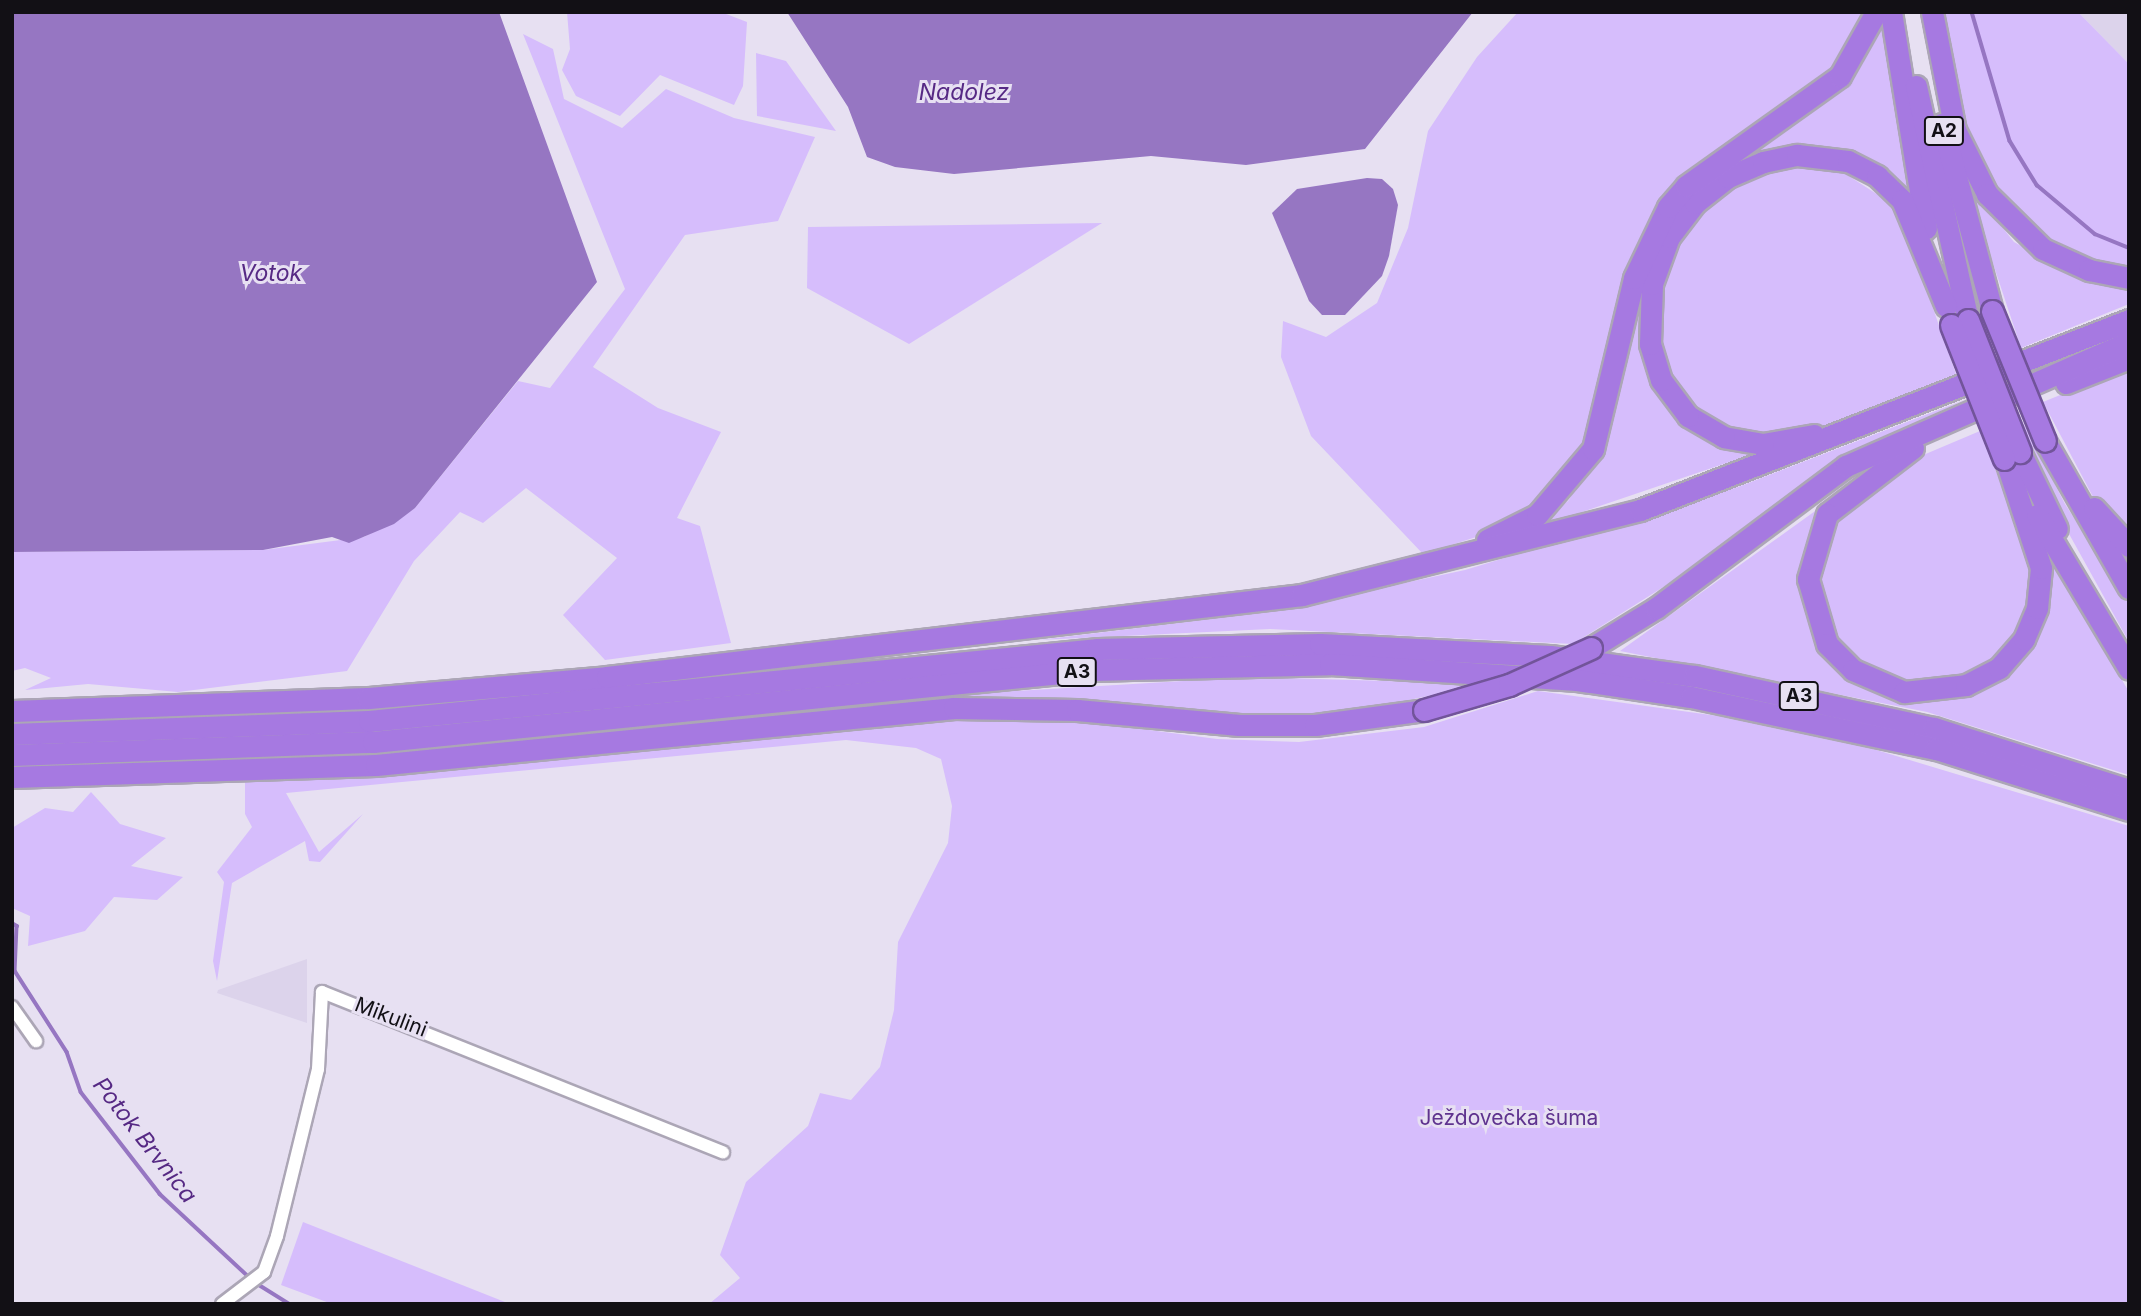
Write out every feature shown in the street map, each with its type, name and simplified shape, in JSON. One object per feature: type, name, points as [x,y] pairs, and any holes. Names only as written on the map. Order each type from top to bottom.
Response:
[{"type":"highway","points":[[1389,577],[1405,564],[1515,530],[1561,495],[1602,428],[1634,278],[1656,226],[1686,186],[1840,76],[1876,12]]},
{"type":"highway","points":[[1891,12],[1919,197],[1955,317]]},
{"type":"highway","name":"A2","points":[[1904,12],[1946,241],[1955,317]]},
{"type":"highway","name":"A2","points":[[1926,12],[1954,185],[1992,311],[2045,441]]},
{"type":"highway","points":[[1933,12],[1955,130],[1987,194],[2043,249],[2089,270],[2129,278]]},
{"type":"highway","points":[[1832,440],[1816,435],[1763,444],[1724,438],[1673,400],[1654,365],[1649,303],[1662,254],[1688,211],[1728,177],[1763,162],[1797,155],[1848,162],[1877,176],[1902,201],[1955,317],[2010,458],[2041,568],[2028,632],[1985,677],[1950,690],[1904,692],[1853,670],[1827,644],[1808,579],[1827,514],[1913,448]]},
{"type":"highway","points":[[12,710],[368,698],[607,677],[1191,612],[1389,577],[1640,510],[1832,440],[2129,320]]},
{"type":"highway","points":[[1734,547],[1755,544],[1828,494],[1913,448],[2128,354]]},
{"type":"highway","points":[[12,777],[376,765],[954,708],[1077,710],[1239,725],[1337,723],[1424,710],[1544,670],[1656,608],[1734,547],[1888,443],[2128,354]]},
{"type":"highway","points":[[2045,441],[2108,531],[2129,547]]},
{"type":"highway","points":[[2045,441],[2129,588]]},
{"type":"highway","points":[[2010,458],[2129,655]]},
{"type":"highway","points":[[2010,458],[2129,670]]},
{"type":"highway","name":"A3","points":[[12,734],[382,720],[1098,649],[1320,644],[1550,656],[1695,676],[1934,728],[2129,790]]},
{"type":"highway","name":"A3","points":[[12,755],[373,742],[1090,670],[1329,664],[1577,680],[1678,695],[1936,749],[2129,810]]},
{"type":"street","name":"Mikulini","points":[[222,1304],[248,1290],[264,1272],[318,1069],[323,992],[723,1152]]},
{"type":"street","points":[[12,1007],[36,1041]]},
{"type":"shaded area","points":[[2078,12],[2129,12],[2129,64]]},
{"type":"shaded area","points":[[307,959],[307,1023],[217,993],[218,990]]},
{"type":"green space","points":[[567,12],[721,12],[747,22],[743,86],[734,105],[660,75],[620,116],[576,96],[562,70],[570,49]]},
{"type":"green space","points":[[1518,12],[1864,12],[1835,65],[1808,93],[1655,211],[1628,272],[1590,437],[1552,494],[1495,531],[1423,554],[1311,436],[1281,357],[1283,321],[1326,337],[1377,303],[1408,228],[1428,131],[1477,57]]},
{"type":"green space","points":[[1881,12],[1915,212],[1897,187],[1777,151],[1661,232],[1738,159],[1838,90]]},
{"type":"green space","points":[[1938,12],[2078,12],[2129,64],[2129,271],[2091,264],[2027,230],[1970,153]]},
{"type":"green space","points":[[523,34],[553,49],[564,99],[622,128],[666,89],[734,118],[815,137],[778,221],[685,235],[593,367],[658,408],[721,432],[677,518],[700,526],[731,643],[605,660],[563,615],[617,558],[526,488],[483,523],[460,512],[414,561],[347,671],[178,692],[88,684],[25,690],[51,678],[25,668],[12,671],[12,552],[263,550],[364,537],[415,508],[518,381],[550,388],[625,289]]},
{"type":"green space","points":[[756,53],[786,61],[836,131],[757,116]]},
{"type":"green space","points":[[1794,164],[1838,169],[1889,202],[1907,234],[1956,374],[1824,426],[1750,435],[1709,421],[1681,398],[1658,354],[1657,303],[1671,252],[1693,217],[1756,173]]},
{"type":"green space","points":[[1966,182],[2014,242],[2076,276],[2129,286],[2129,304],[2021,348]]},
{"type":"green space","points":[[1102,223],[909,344],[807,288],[808,227]]},
{"type":"green space","points":[[1640,286],[1641,340],[1665,403],[1719,445],[1756,453],[1529,530],[1568,501],[1601,450]]},
{"type":"green space","points":[[2129,367],[2129,539],[2101,512],[2043,402]]},
{"type":"green space","points":[[1964,400],[1828,465],[1668,584],[1573,644],[1270,629],[1039,640],[1269,612],[1465,570],[1738,487]]},
{"type":"green space","points":[[2018,413],[2065,504],[2129,603],[2129,642],[2053,505],[2013,414]]},
{"type":"green space","points":[[1980,431],[2029,553],[2032,577],[2021,625],[2010,646],[1980,671],[1928,687],[1870,674],[1828,632],[1815,578],[1833,519],[1909,461]]},
{"type":"green space","points":[[1843,491],[1810,531],[1800,570],[1806,617],[1845,676],[1880,695],[1920,703],[1967,695],[2026,646],[2040,539],[2129,692],[2129,775],[1927,712],[1620,651]]},
{"type":"green space","points":[[1250,677],[1485,684],[1352,712],[1276,717],[1113,707],[369,755],[999,692]]},
{"type":"green space","name":"Ježdovečka šuma","points":[[1538,691],[1718,716],[1873,749],[2129,826],[2129,1304],[709,1304],[740,1278],[720,1255],[746,1182],[808,1126],[820,1093],[851,1100],[880,1067],[894,1010],[898,942],[948,843],[952,806],[941,759],[916,748],[846,740],[286,793],[319,852],[363,814],[320,862],[309,861],[305,841],[232,883],[217,981],[213,961],[224,882],[217,872],[252,827],[245,814],[245,782],[523,761],[939,718],[1066,719],[1217,739],[1299,742],[1424,727]]},
{"type":"green space","points":[[91,792],[120,824],[166,838],[131,866],[183,877],[157,900],[114,897],[85,931],[28,946],[30,916],[12,908],[12,828],[45,808],[73,812]]},
{"type":"green space","points":[[303,1222],[510,1304],[332,1304],[281,1285]]},
{"type":"water","name":"Votok","points":[[12,12],[499,12],[597,282],[415,508],[394,524],[349,543],[332,537],[263,550],[12,552]]},
{"type":"water","name":"Nadolez","points":[[787,12],[1473,12],[1365,149],[1246,165],[1151,156],[954,174],[895,167],[867,157],[848,107]]},
{"type":"water","points":[[1367,178],[1382,179],[1393,189],[1398,205],[1389,256],[1382,276],[1345,315],[1322,315],[1309,301],[1272,213],[1297,189]]},
{"type":"waterway","points":[[1972,12],[2010,141],[2037,185],[2095,234],[2129,248]]},
{"type":"waterway","name":"Potok Brvnica","points":[[12,923],[17,926],[15,971],[67,1052],[81,1092],[160,1194],[250,1278]]},
{"type":"waterway","name":"Potok Brvnica","points":[[256,1283],[290,1304]]}]
